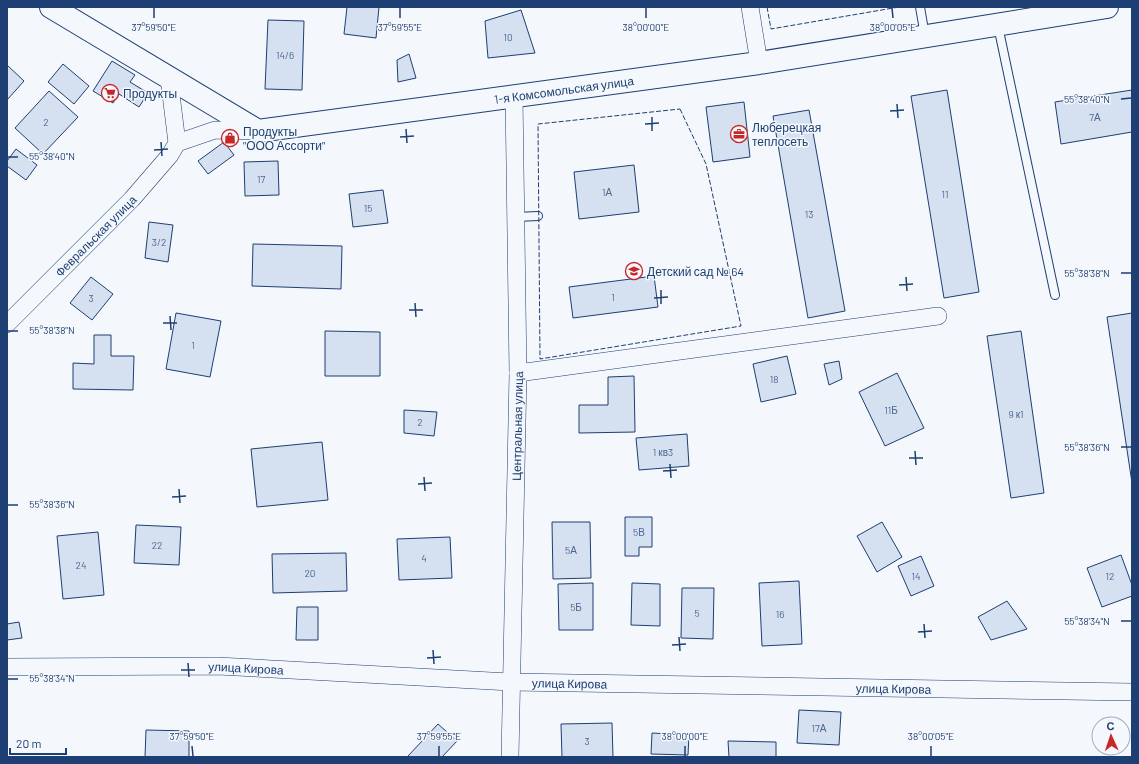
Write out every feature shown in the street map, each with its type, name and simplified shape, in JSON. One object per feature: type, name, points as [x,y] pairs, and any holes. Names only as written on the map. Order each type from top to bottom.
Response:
[{"type":"main road","points":[[51,7],[258,131]]},
{"type":"main road","name":"1-я Комсомольская улица","points":[[258,131],[759,63],[1107,7]]},
{"type":"street","points":[[750,7],[759,63]]},
{"type":"street","points":[[169,78],[177,143],[215,130],[258,131]]},
{"type":"street","name":"Центральная улица","points":[[510,757],[518,373],[514,96]]},
{"type":"street","name":"Февральская улица","points":[[7,324],[132,199],[170,155],[177,143]]},
{"type":"street","points":[[518,373],[938,316]]},
{"type":"street","name":"улица Кирова","points":[[7,667],[218,666],[511,682],[1132,692]]},
{"type":"lane","points":[[920,7],[925,37]]},
{"type":"lane","points":[[998,25],[1055,295]]},
{"type":"lane","points":[[516,217],[538,216]]},
{"type":"building","points":[[347,7],[379,7],[376,38],[344,34]]},
{"type":"building","points":[[521,10],[535,53],[488,58],[485,21]]},
{"type":"building","points":[[268,20],[304,21],[302,90],[265,89]]},
{"type":"building","points":[[409,54],[416,78],[398,82],[397,60]]},
{"type":"building","points":[[112,61],[135,75],[130,82],[148,93],[139,107],[119,94],[113,103],[93,91]]},
{"type":"building","points":[[63,64],[89,86],[74,104],[48,82]]},
{"type":"building","points":[[7,65],[24,81],[7,100]]},
{"type":"building","points":[[947,90],[979,292],[944,298],[911,96]]},
{"type":"building","points":[[1132,90],[1132,132],[1061,144],[1055,102]]},
{"type":"building","points":[[49,91],[78,117],[43,154],[15,128]]},
{"type":"building","points":[[744,102],[750,157],[713,162],[706,107]]},
{"type":"building","points":[[809,110],[845,311],[808,318],[773,116]]},
{"type":"building","points":[[224,142],[234,155],[208,174],[198,161]]},
{"type":"building","points":[[16,149],[37,165],[26,180],[7,166],[7,161]]},
{"type":"building","points":[[278,161],[279,195],[245,196],[244,162]]},
{"type":"building","points":[[634,165],[639,212],[579,219],[574,172]]},
{"type":"building","points":[[383,190],[388,223],[353,227],[349,194]]},
{"type":"building","points":[[149,222],[173,225],[168,262],[145,258]]},
{"type":"building","points":[[253,244],[342,246],[341,289],[252,286]]},
{"type":"building","points":[[654,276],[658,307],[573,318],[569,287]]},
{"type":"building","points":[[91,277],[113,294],[92,320],[70,303]]},
{"type":"building","points":[[176,313],[221,321],[210,377],[166,369]]},
{"type":"building","points":[[1132,313],[1132,483],[1107,317]]},
{"type":"building","points":[[325,331],[380,332],[380,376],[325,376]]},
{"type":"building","points":[[1021,331],[1044,493],[1011,498],[987,336]]},
{"type":"building","points":[[94,335],[111,335],[111,356],[134,356],[133,390],[73,389],[73,363],[94,364]]},
{"type":"building","points":[[787,356],[796,394],[761,402],[753,364]]},
{"type":"building","points":[[839,361],[842,379],[829,385],[824,364]]},
{"type":"building","points":[[897,373],[924,428],[885,446],[859,392]]},
{"type":"building","points":[[634,376],[635,432],[579,433],[579,405],[608,405],[608,377]]},
{"type":"building","points":[[404,410],[437,412],[434,436],[404,433]]},
{"type":"building","points":[[687,434],[689,466],[639,470],[636,438]]},
{"type":"building","points":[[322,442],[328,500],[257,507],[251,449]]},
{"type":"building","points":[[625,517],[652,517],[652,547],[639,547],[639,556],[625,556]]},
{"type":"building","points":[[552,522],[590,522],[591,578],[553,579]]},
{"type":"building","points":[[882,522],[902,557],[877,572],[857,536]]},
{"type":"building","points":[[136,525],[181,527],[179,565],[134,563]]},
{"type":"building","points":[[98,532],[104,595],[63,599],[57,536]]},
{"type":"building","points":[[450,537],[452,578],[399,580],[397,539]]},
{"type":"building","points":[[346,553],[347,591],[273,593],[272,554]]},
{"type":"building","points":[[1121,555],[1132,585],[1132,596],[1102,607],[1087,568]]},
{"type":"building","points":[[921,556],[934,586],[911,596],[898,566]]},
{"type":"building","points":[[799,581],[802,644],[762,646],[759,583]]},
{"type":"building","points":[[593,583],[593,630],[559,630],[558,584]]},
{"type":"building","points":[[632,583],[660,584],[660,626],[631,625]]},
{"type":"building","points":[[682,588],[714,588],[713,639],[681,638]]},
{"type":"building","points":[[1007,601],[1027,629],[991,640],[978,617]]},
{"type":"building","points":[[297,607],[318,607],[318,640],[296,640]]},
{"type":"building","points":[[19,622],[22,638],[7,640],[7,624]]},
{"type":"building","points":[[799,710],[841,712],[839,745],[797,743]]},
{"type":"building","points":[[612,723],[613,757],[562,757],[561,724]]},
{"type":"building","points":[[438,724],[457,741],[442,757],[408,756]]},
{"type":"building","points":[[146,730],[189,731],[189,757],[145,757]]},
{"type":"building","points":[[652,733],[689,735],[688,755],[651,754]]},
{"type":"building","points":[[728,741],[776,742],[776,757],[729,757]]},
{"type":"fence","points":[[767,7],[771,29],[899,7]]},
{"type":"fence","points":[[680,109],[706,164],[741,326],[540,359],[538,124],[680,109]]},
{"type":"place","name":"Продукты","points":[[110,93]]},
{"type":"place","name":"Люберецкая теплосеть","points":[[739,134]]},
{"type":"place","name":"Продукты \"ООО Ассорти\"","points":[[230,138]]},
{"type":"place","name":"Детский сад № 64","points":[[634,271]]}]
